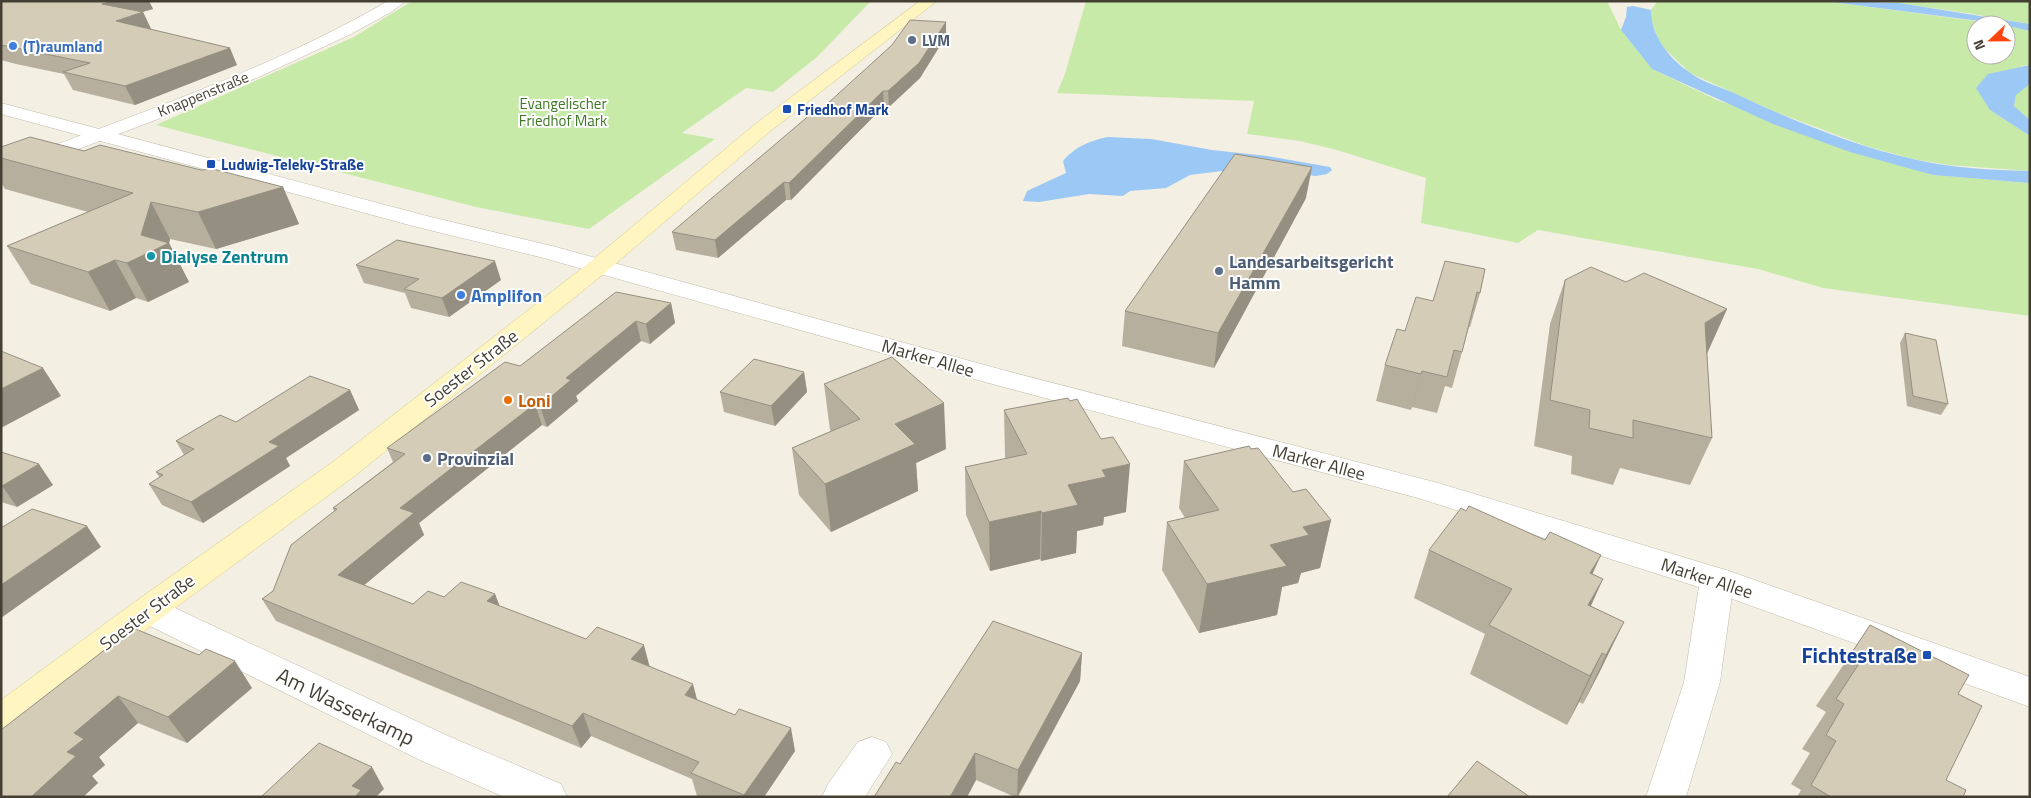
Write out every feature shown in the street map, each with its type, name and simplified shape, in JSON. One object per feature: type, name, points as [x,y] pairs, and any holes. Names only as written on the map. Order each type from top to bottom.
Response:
[{"type":"main road","name":"Soester Straße","points":[[1,721],[148,610],[345,468],[598,267],[743,144],[828,77],[930,1]]},
{"type":"street","name":"Knappenstraße","points":[[1,172],[254,73],[337,35],[399,1]]},
{"type":"street","points":[[1,108],[448,228],[548,252],[598,267]]},
{"type":"street","name":"Marker Allee","points":[[598,267],[994,376],[1427,490],[1717,580],[2030,692]]},
{"type":"street","points":[[1666,797],[1702,682],[1717,580]]},
{"type":"street","name":"Am Wasserkamp","points":[[148,610],[434,748],[546,797]]},
{"type":"street","points":[[842,797],[872,754]]},
{"type":"green space","name":"Evangelischer Friedhof Mark","points":[[412,1],[871,1],[817,57],[773,92],[746,88],[682,133],[715,139],[589,229],[476,207],[156,125],[354,37]]},
{"type":"green space","points":[[1086,1],[1607,1],[1621,30],[1652,69],[1717,100],[1933,175],[2030,183],[2030,316],[1823,288],[1758,269],[1538,230],[1518,243],[1421,223],[1426,178],[1337,150],[1300,141],[1247,134],[1254,101],[1057,93],[1065,74]]},
{"type":"green space","points":[[1658,1],[1824,1],[1966,20],[1966,65],[2016,65],[2016,28],[2030,31],[2030,65],[2021,66],[1990,110],[2030,136],[2030,171],[1949,165],[1913,159],[1866,146],[1771,110],[1690,73],[1660,44],[1651,19],[1651,10]]},
{"type":"green space","points":[[1883,1],[2030,1],[2030,24],[2016,22],[2016,15],[1978,15]]},
{"type":"green space","points":[[2027,84],[2030,84],[2030,120],[2014,106],[2016,95]]},
{"type":"water","points":[[1824,1],[1899,3],[1974,15],[1966,15],[1966,19]]},
{"type":"water","points":[[1633,6],[1651,10],[1654,29],[1662,46],[1694,76],[1705,81],[1799,122],[1868,147],[1941,165],[2030,171],[2030,183],[1933,175],[1850,152],[1773,124],[1652,69],[1621,30],[1626,17],[1627,7]]},
{"type":"water","points":[[2016,22],[2030,24],[2030,31],[2016,28]]},
{"type":"water","points":[[2030,65],[2030,84],[2016,95],[2014,106],[2030,120],[2030,136],[1990,110],[1976,88],[1988,74]]},
{"type":"water","points":[[1107,137],[1151,139],[1212,150],[1267,156],[1330,167],[1332,170],[1327,174],[1316,176],[1268,171],[1222,171],[1190,175],[1166,188],[1130,191],[1123,196],[1089,194],[1039,202],[1023,201],[1027,191],[1066,173],[1063,161],[1078,148]]},
{"type":"building","points":[[1,1],[113,1],[102,4],[143,12],[116,21],[230,48],[125,86],[63,72],[90,63],[1,45]]},
{"type":"building","points":[[910,20],[946,22],[919,63],[888,91],[883,91],[789,183],[784,182],[715,240],[672,232],[812,113],[816,114],[892,45]]},
{"type":"building","points":[[30,137],[84,151],[100,145],[201,170],[213,169],[283,187],[198,212],[151,202],[141,235],[169,243],[127,263],[115,260],[88,272],[7,246],[133,193],[1,158],[1,147]]},
{"type":"building","name":"Landesarbeitsgericht Hamm","points":[[1235,154],[1312,167],[1218,333],[1125,311]]},
{"type":"building","points":[[397,240],[495,261],[442,298],[404,289],[419,279],[356,265]]},
{"type":"building","points":[[1445,261],[1485,269],[1480,293],[1477,292],[1462,352],[1454,350],[1447,377],[1422,371],[1421,374],[1385,365],[1397,329],[1405,331],[1416,297],[1433,301]]},
{"type":"building","points":[[1591,267],[1626,282],[1644,273],[1727,309],[1705,323],[1712,438],[1633,420],[1633,438],[1589,428],[1590,410],[1550,400],[1565,280]]},
{"type":"building","points":[[616,292],[671,303],[646,324],[636,321],[566,378],[571,380],[540,406],[535,404],[400,508],[414,513],[338,575],[413,604],[428,591],[444,597],[461,582],[495,594],[487,601],[586,639],[597,627],[644,645],[631,659],[693,684],[685,695],[735,715],[739,709],[791,728],[744,795],[691,773],[699,762],[583,713],[572,726],[262,599],[273,591],[291,545],[337,509],[333,508],[405,454],[387,448],[505,362],[520,366]]},
{"type":"building","points":[[1905,333],[1936,340],[1948,404],[1913,396]]},
{"type":"building","points":[[1,351],[43,368],[1,389]]},
{"type":"building","points":[[892,357],[944,403],[895,424],[915,444],[825,484],[792,448],[860,419],[824,384]]},
{"type":"building","points":[[754,359],[804,372],[771,406],[720,392]]},
{"type":"building","points":[[310,376],[350,390],[269,442],[279,446],[191,502],[149,484],[163,475],[156,472],[194,449],[176,441],[220,415],[236,422]]},
{"type":"building","points":[[1068,398],[1070,401],[1077,399],[1101,439],[1113,437],[1130,464],[1102,470],[1106,477],[1068,485],[1078,505],[989,522],[965,467],[1027,454],[1004,410]]},
{"type":"building","points":[[1249,446],[1251,449],[1258,448],[1293,492],[1306,489],[1331,520],[1303,527],[1309,535],[1270,545],[1287,566],[1207,584],[1167,522],[1219,510],[1184,461]]},
{"type":"building","points":[[1,452],[39,464],[1,486]]},
{"type":"building","points":[[1469,506],[1545,540],[1550,532],[1601,555],[1590,573],[1603,579],[1588,605],[1624,622],[1606,655],[1602,653],[1590,676],[1489,625],[1512,589],[1429,550],[1461,508],[1466,511]]},
{"type":"building","points":[[32,509],[87,526],[1,585],[1,528]]},
{"type":"building","points":[[993,621],[1082,653],[1018,770],[975,753],[950,797],[874,797],[896,762],[900,764]]},
{"type":"building","points":[[1870,625],[1969,675],[1958,694],[1982,706],[1946,780],[1966,790],[1963,797],[1831,797],[1811,785],[1836,741],[1826,735],[1844,704],[1836,699],[1860,662],[1849,657]]},
{"type":"building","points":[[133,628],[199,655],[206,649],[235,661],[168,717],[118,696],[74,733],[84,739],[67,752],[76,756],[31,797],[1,797],[1,730]]},
{"type":"building","points":[[319,743],[372,767],[352,786],[361,790],[355,797],[261,797]]},
{"type":"building","points":[[1477,761],[1530,797],[1447,797]]},
{"type":"place","name":"LVM","points":[[912,40]]},
{"type":"place","name":"(T)raumland","points":[[13,46]]},
{"type":"place","name":"Friedhof Mark","points":[[787,109]]},
{"type":"place","name":"Ludwig-Teleky-Straße","points":[[211,164]]},
{"type":"place","name":"Dialyse Zentrum","points":[[151,256]]},
{"type":"place","name":"Landesarbeitsgericht Hamm","points":[[1219,271]]},
{"type":"place","name":"Amplifon","points":[[461,295]]},
{"type":"place","name":"Loni","points":[[508,400]]},
{"type":"place","name":"Provinzial","points":[[427,458]]},
{"type":"place","name":"Fichtestraße","points":[[1927,655]]}]
